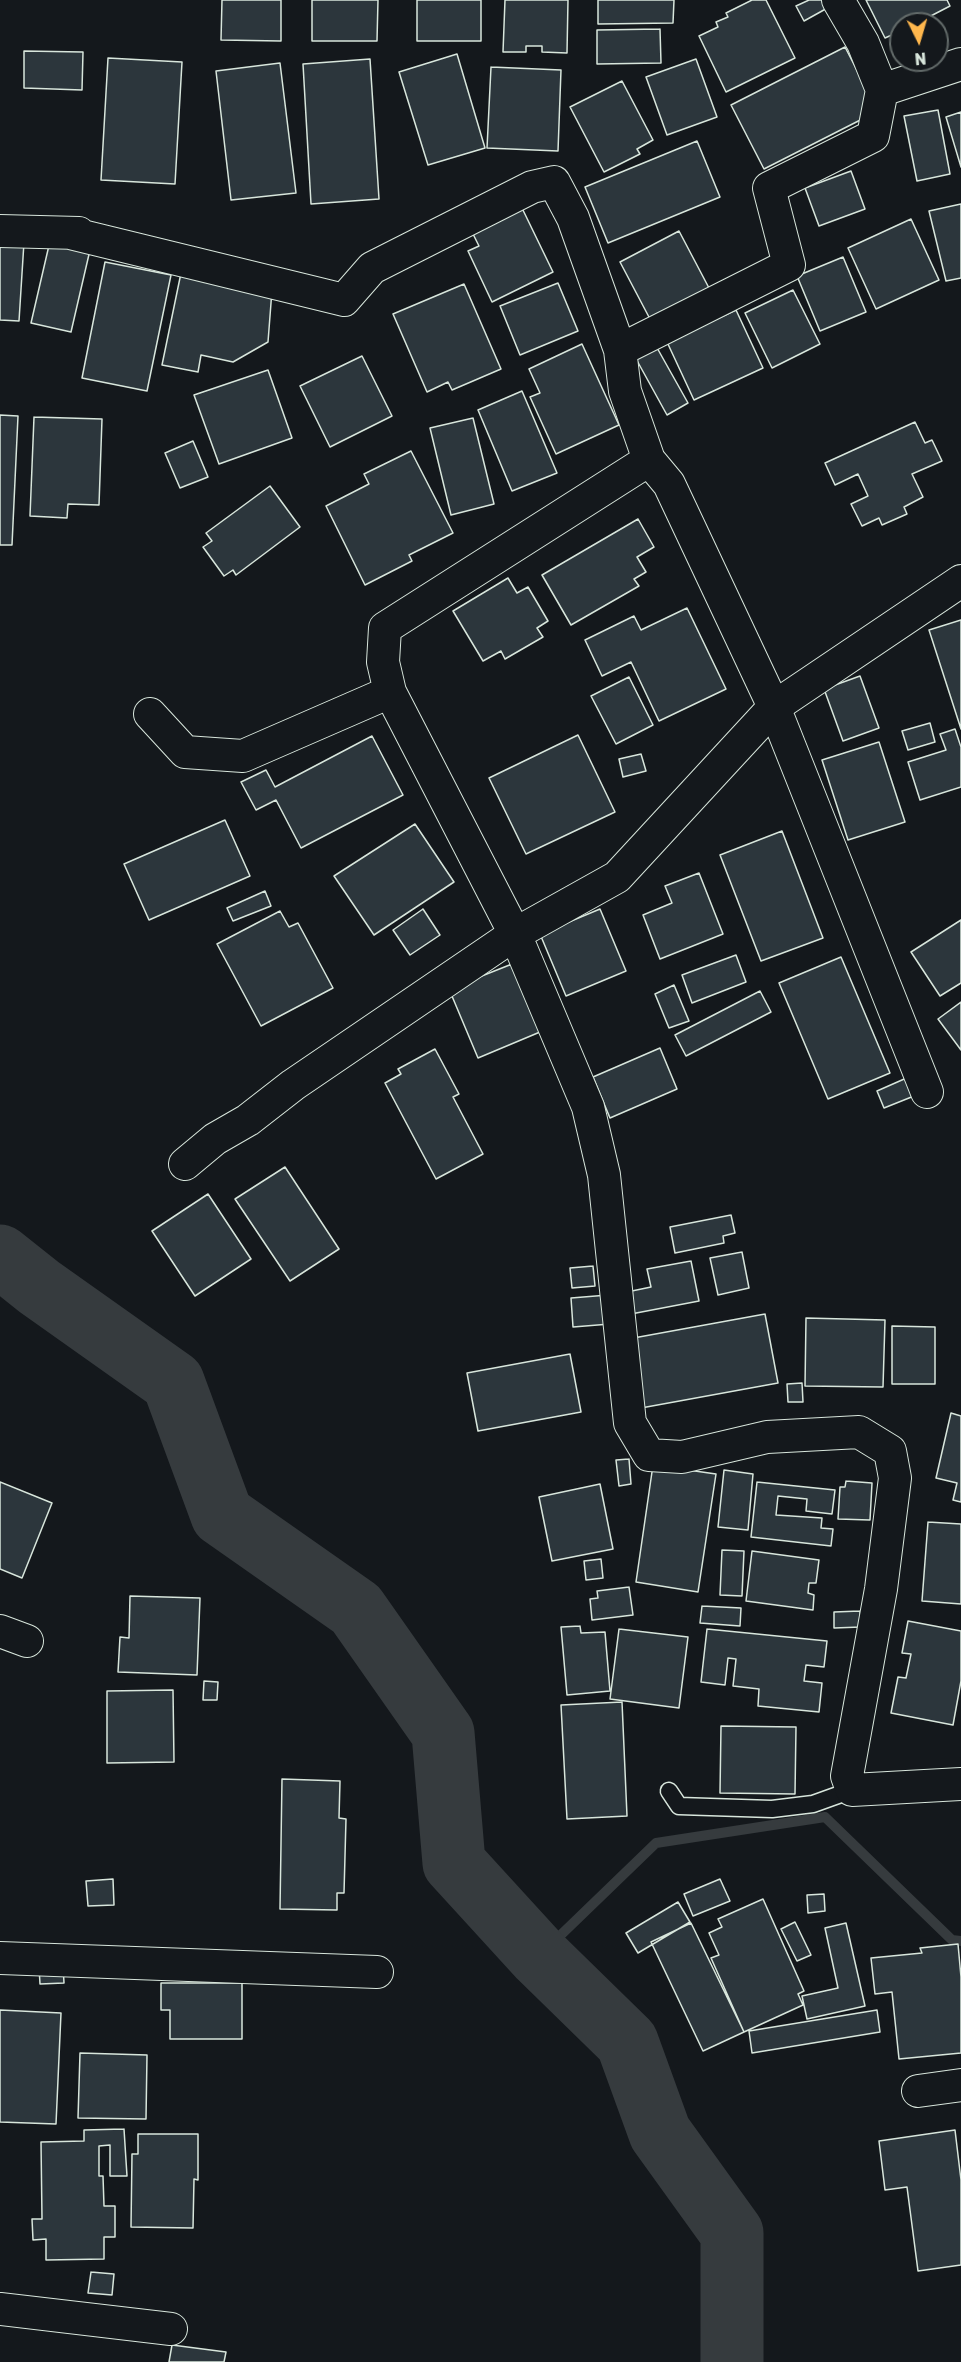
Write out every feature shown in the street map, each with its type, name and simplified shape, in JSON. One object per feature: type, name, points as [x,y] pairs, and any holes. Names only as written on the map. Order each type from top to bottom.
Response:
[{"type":"street","points":[[620,350],[789,265],[770,188],[873,136],[882,90],[863,43],[838,0]]},
{"type":"street","points":[[882,90],[961,64]]},
{"type":"street","points":[[0,231],[75,233],[344,300],[372,268],[532,187],[554,182],[573,218],[620,350],[625,391],[650,460],[669,484],[774,707],[927,1092]]},
{"type":"street","points":[[650,460],[385,627],[383,662],[390,692],[515,934],[588,1107],[604,1175],[630,1423],[649,1455],[681,1457],[767,1437],[859,1432],[890,1450],[895,1478],[881,1589],[847,1776],[852,1790],[961,1784]]},
{"type":"street","points":[[184,1164],[215,1139],[248,1120],[293,1085],[515,934],[617,877],[774,707],[961,581]]},
{"type":"street","points":[[150,714],[186,752],[243,756],[390,692]]},
{"type":"street","points":[[0,1958],[377,1972]]},
{"type":"street","points":[[918,2091],[961,2085]]},
{"type":"street","points":[[0,2309],[171,2329]]},
{"type":"lane","points":[[669,1791],[679,1806],[772,1809],[813,1804],[852,1790]]},
{"type":"building","points":[[222,0],[281,0],[281,41],[221,40]]},
{"type":"building","points":[[312,0],[378,0],[377,41],[312,41]]},
{"type":"building","points":[[417,0],[481,0],[481,41],[417,41]]},
{"type":"building","points":[[505,0],[568,0],[567,53],[542,52],[542,46],[526,46],[526,52],[503,52]]},
{"type":"building","points":[[598,0],[674,0],[673,23],[598,24]]},
{"type":"building","points":[[752,0],[766,0],[795,58],[726,92],[699,36],[718,27],[716,22],[728,17],[726,13]]},
{"type":"building","points":[[809,0],[828,0],[831,6],[804,21],[796,6]]},
{"type":"building","points":[[866,0],[947,0],[950,6],[938,12],[889,12],[889,36],[885,38]]},
{"type":"building","points":[[660,29],[661,63],[597,64],[597,30]]},
{"type":"building","points":[[845,47],[878,111],[764,169],[731,105]]},
{"type":"building","points":[[24,51],[83,52],[82,90],[24,88]]},
{"type":"building","points":[[457,54],[485,148],[428,165],[399,72]]},
{"type":"building","points":[[108,58],[182,62],[175,184],[101,180]]},
{"type":"building","points":[[370,59],[379,199],[311,204],[303,64]]},
{"type":"building","points":[[696,59],[717,117],[667,135],[646,77]]},
{"type":"building","points":[[280,63],[296,193],[231,200],[216,71]]},
{"type":"building","points":[[491,67],[561,70],[558,151],[487,148]]},
{"type":"building","points":[[622,81],[653,140],[637,149],[640,154],[604,172],[570,107]]},
{"type":"building","points":[[938,110],[950,174],[917,181],[904,116]]},
{"type":"building","points":[[961,112],[961,167],[946,117]]},
{"type":"building","points":[[697,141],[720,197],[608,243],[585,187]]},
{"type":"building","points":[[851,171],[865,209],[819,226],[805,188]]},
{"type":"building","points":[[961,204],[961,278],[946,281],[929,211]]},
{"type":"building","points":[[521,206],[553,272],[492,302],[468,251],[479,246],[471,230]]},
{"type":"building","points":[[911,219],[939,280],[876,309],[848,248]]},
{"type":"building","points":[[679,231],[709,288],[650,319],[620,262]]},
{"type":"building","points":[[0,241],[24,242],[19,321],[0,320]]},
{"type":"building","points":[[50,241],[90,250],[71,332],[31,323]]},
{"type":"building","points":[[843,257],[866,312],[820,331],[797,276]]},
{"type":"building","points":[[105,262],[171,275],[147,391],[82,378]]},
{"type":"building","points":[[181,273],[272,290],[268,342],[233,362],[201,355],[198,372],[162,365]]},
{"type":"building","points":[[558,283],[578,331],[520,355],[500,306]]},
{"type":"building","points":[[464,284],[501,369],[452,390],[448,382],[427,392],[393,314]]},
{"type":"building","points":[[793,290],[820,344],[772,368],[745,313]]},
{"type":"building","points":[[736,310],[763,368],[694,400],[667,342]]},
{"type":"building","points":[[582,344],[619,425],[556,454],[530,397],[540,393],[529,369]]},
{"type":"building","points":[[656,346],[688,403],[667,415],[635,357]]},
{"type":"building","points":[[362,356],[392,416],[330,447],[300,386]]},
{"type":"building","points":[[268,370],[292,438],[219,464],[194,395]]},
{"type":"building","points":[[522,391],[557,473],[512,491],[478,410]]},
{"type":"building","points":[[0,415],[18,416],[12,545],[0,545]]},
{"type":"building","points":[[34,417],[102,419],[99,505],[68,504],[67,518],[30,516]]},
{"type":"building","points":[[473,418],[494,504],[451,515],[430,428]]},
{"type":"building","points":[[915,422],[925,443],[932,440],[942,461],[912,474],[923,497],[904,507],[907,514],[882,525],[879,518],[862,526],[851,504],[868,496],[858,474],[835,485],[825,463]]},
{"type":"building","points":[[193,441],[208,477],[180,488],[165,453]]},
{"type":"building","points":[[411,451],[453,533],[409,555],[412,561],[365,585],[326,506],[369,484],[364,474]]},
{"type":"building","points":[[270,486],[300,527],[236,575],[233,570],[224,576],[203,547],[212,541],[206,533]]},
{"type":"building","points":[[638,519],[654,547],[637,557],[646,572],[634,579],[639,586],[571,625],[542,575]]},
{"type":"building","points":[[508,578],[517,593],[528,587],[548,621],[537,628],[543,637],[505,659],[501,651],[483,661],[453,611]]},
{"type":"building","points":[[687,608],[726,689],[659,721],[631,662],[602,676],[585,640],[634,616],[641,630]]},
{"type":"building","points":[[961,620],[961,729],[929,630]]},
{"type":"building","points":[[860,676],[879,728],[843,741],[824,689]]},
{"type":"building","points":[[629,677],[653,725],[616,744],[591,696]]},
{"type":"building","points":[[930,723],[935,742],[908,750],[902,731]]},
{"type":"building","points":[[955,729],[961,747],[961,787],[920,800],[908,762],[946,750],[940,734]]},
{"type":"building","points":[[578,735],[615,812],[526,854],[489,778]]},
{"type":"building","points":[[372,736],[403,795],[301,848],[276,800],[256,810],[241,782],[266,770],[275,787]]},
{"type":"building","points":[[879,742],[905,822],[848,840],[822,760]]},
{"type":"building","points":[[641,754],[646,771],[623,777],[619,759]]},
{"type":"building","points":[[225,820],[250,876],[149,920],[124,864]]},
{"type":"building","points":[[415,824],[454,882],[374,935],[334,876]]},
{"type":"building","points":[[782,831],[823,938],[761,961],[720,855]]},
{"type":"building","points":[[699,873],[723,934],[660,959],[643,915],[672,903],[665,886]]},
{"type":"building","points":[[265,891],[271,906],[233,921],[227,908]]},
{"type":"building","points":[[423,909],[440,935],[410,955],[393,930]]},
{"type":"building","points":[[600,909],[626,971],[566,996],[540,934]]},
{"type":"building","points":[[280,911],[289,927],[298,923],[333,988],[261,1026],[217,944]]},
{"type":"building","points":[[961,920],[961,983],[940,996],[911,952]]},
{"type":"building","points":[[736,955],[746,982],[692,1003],[682,975]]},
{"type":"building","points":[[841,957],[890,1073],[828,1099],[779,983]]},
{"type":"building","points":[[512,964],[540,1032],[478,1058],[449,989]]},
{"type":"building","points":[[674,985],[689,1021],[669,1028],[655,994]]},
{"type":"building","points":[[760,991],[771,1012],[686,1056],[675,1035]]},
{"type":"building","points":[[961,1002],[961,1050],[938,1019]]},
{"type":"building","points":[[660,1048],[677,1089],[610,1118],[593,1077]]},
{"type":"building","points":[[435,1049],[459,1094],[453,1097],[483,1154],[436,1179],[385,1083],[401,1074],[398,1069]]},
{"type":"building","points":[[911,1076],[919,1094],[884,1108],[877,1091]]},
{"type":"building","points":[[285,1167],[339,1249],[290,1281],[235,1199]]},
{"type":"building","points":[[208,1194],[251,1259],[195,1296],[152,1231]]},
{"type":"building","points":[[731,1215],[735,1233],[723,1236],[724,1243],[675,1253],[670,1227]]},
{"type":"building","points":[[742,1252],[749,1288],[718,1295],[710,1258]]},
{"type":"building","points":[[691,1261],[699,1301],[631,1314],[627,1292],[651,1287],[647,1269]]},
{"type":"building","points":[[593,1266],[595,1286],[572,1288],[570,1268]]},
{"type":"building","points":[[608,1295],[610,1324],[573,1327],[571,1298]]},
{"type":"building","points":[[765,1314],[778,1383],[641,1408],[628,1339]]},
{"type":"building","points":[[806,1318],[885,1320],[883,1387],[805,1386]]},
{"type":"building","points":[[892,1326],[935,1327],[935,1384],[892,1384]]},
{"type":"building","points":[[570,1354],[581,1412],[478,1431],[467,1373]]},
{"type":"building","points":[[802,1383],[803,1402],[788,1402],[787,1384]]},
{"type":"building","points":[[951,1413],[961,1416],[961,1502],[953,1500],[957,1483],[936,1478]]},
{"type":"building","points":[[629,1459],[631,1484],[619,1486],[616,1460]]},
{"type":"building","points":[[653,1465],[716,1474],[698,1592],[636,1582]]},
{"type":"building","points":[[724,1470],[753,1474],[748,1530],[718,1527]]},
{"type":"building","points":[[846,1481],[872,1483],[870,1520],[838,1519],[840,1487],[845,1487]]},
{"type":"building","points":[[0,1482],[52,1503],[22,1578],[0,1569]]},
{"type":"building","points":[[757,1482],[835,1490],[832,1514],[806,1511],[807,1499],[778,1496],[776,1515],[822,1518],[821,1528],[833,1529],[831,1546],[751,1537]]},
{"type":"building","points":[[600,1484],[613,1549],[552,1561],[539,1497]]},
{"type":"building","points":[[928,1522],[961,1524],[961,1604],[922,1601]]},
{"type":"building","points":[[722,1550],[744,1551],[742,1596],[720,1595]]},
{"type":"building","points":[[752,1551],[819,1560],[816,1583],[809,1583],[808,1593],[814,1595],[813,1610],[746,1601]]},
{"type":"building","points":[[601,1559],[603,1578],[586,1580],[584,1561]]},
{"type":"building","points":[[629,1587],[633,1615],[592,1620],[590,1599],[598,1598],[597,1591]]},
{"type":"building","points":[[130,1596],[200,1598],[197,1675],[118,1672],[120,1637],[129,1638]]},
{"type":"building","points":[[702,1606],[741,1608],[740,1626],[700,1623]]},
{"type":"building","points":[[860,1611],[861,1627],[834,1628],[834,1612]]},
{"type":"building","points":[[908,1621],[961,1631],[961,1681],[953,1725],[891,1713],[898,1677],[906,1678],[911,1654],[902,1653]]},
{"type":"building","points":[[580,1626],[581,1633],[605,1632],[610,1691],[567,1695],[561,1627]]},
{"type":"building","points":[[619,1629],[688,1637],[679,1708],[610,1699]]},
{"type":"building","points":[[707,1629],[827,1641],[824,1667],[806,1665],[804,1681],[822,1683],[819,1712],[758,1706],[759,1689],[733,1686],[736,1659],[728,1658],[725,1685],[701,1682]]},
{"type":"building","points":[[204,1681],[218,1682],[217,1700],[203,1700]]},
{"type":"building","points":[[173,1690],[174,1762],[107,1763],[107,1691]]},
{"type":"building","points":[[622,1702],[627,1816],[567,1819],[561,1705]]},
{"type":"building","points":[[721,1726],[796,1727],[795,1794],[720,1793]]},
{"type":"building","points":[[282,1779],[340,1781],[339,1818],[346,1819],[344,1893],[337,1893],[337,1910],[280,1909]]},
{"type":"building","points":[[113,1879],[114,1905],[88,1906],[86,1881]]},
{"type":"building","points":[[720,1879],[730,1901],[693,1916],[684,1894]]},
{"type":"building","points":[[824,1894],[825,1911],[808,1913],[807,1895]]},
{"type":"building","points":[[763,1899],[804,1991],[798,1994],[803,2005],[744,2032],[711,1958],[719,1955],[709,1933],[722,1927],[718,1919]]},
{"type":"building","points":[[678,1902],[690,1922],[638,1953],[626,1933]]},
{"type":"building","points":[[795,1922],[811,1955],[797,1961],[781,1929]]},
{"type":"building","points":[[691,1923],[744,2032],[703,2051],[651,1942]]},
{"type":"building","points":[[846,1923],[865,2006],[807,2019],[802,1996],[838,1988],[825,1928]]},
{"type":"building","points":[[958,1944],[961,1977],[961,2053],[899,2059],[892,1992],[875,1994],[871,1958],[922,1953],[920,1948]]},
{"type":"building","points":[[63,1966],[64,1983],[40,1984],[39,1967]]},
{"type":"building","points":[[161,1983],[242,1983],[242,2039],[170,2039],[170,2010],[161,2010]]},
{"type":"building","points":[[0,2010],[61,2013],[56,2124],[0,2122]]},
{"type":"building","points":[[877,2010],[880,2032],[752,2053],[749,2031]]},
{"type":"building","points":[[80,2053],[147,2055],[146,2119],[78,2118]]},
{"type":"building","points":[[124,2129],[127,2176],[110,2176],[110,2145],[99,2146],[99,2176],[103,2176],[104,2206],[115,2206],[115,2237],[104,2237],[104,2259],[46,2260],[46,2239],[33,2240],[32,2219],[42,2219],[41,2142],[84,2141],[84,2130]]},
{"type":"building","points":[[955,2130],[961,2180],[961,2265],[918,2271],[907,2187],[885,2190],[879,2141]]},
{"type":"building","points":[[138,2134],[198,2134],[198,2180],[194,2179],[193,2228],[131,2227],[132,2154],[138,2154]]},
{"type":"building","points":[[91,2272],[114,2274],[112,2295],[88,2293]]},
{"type":"building","points":[[172,2345],[226,2352],[224,2362],[169,2362]]},
{"type":"waterway","points":[[0,1256],[39,1287],[173,1382],[222,1515],[356,1609],[443,1733],[454,1863],[539,1956],[627,2042],[660,2133],[732,2233],[732,2362]]},
{"type":"waterway","points":[[539,1956],[656,1843],[825,1817],[952,1940],[961,1941]]}]
